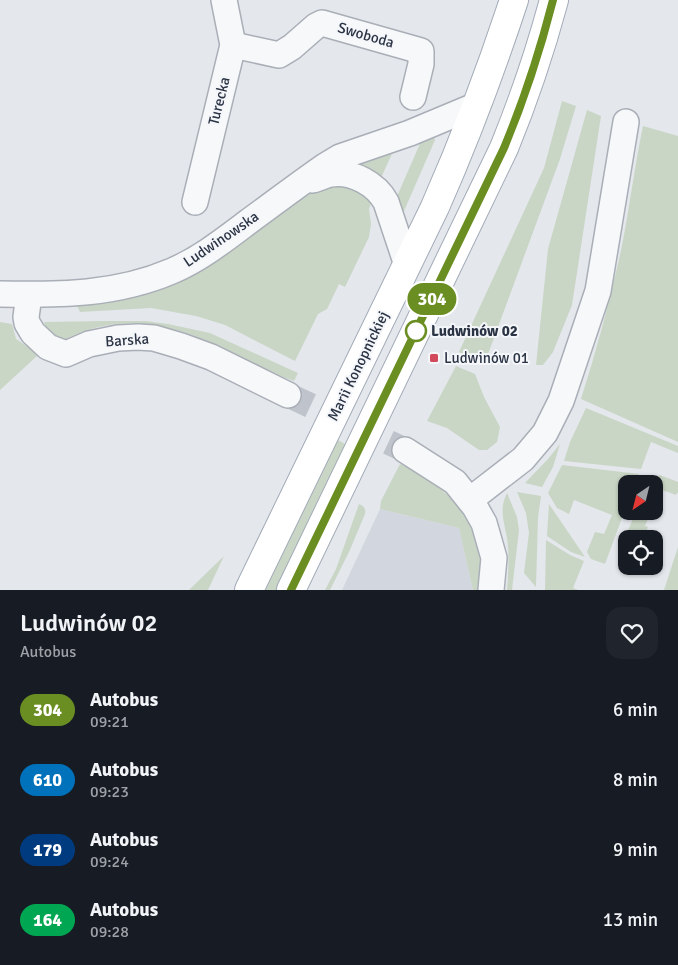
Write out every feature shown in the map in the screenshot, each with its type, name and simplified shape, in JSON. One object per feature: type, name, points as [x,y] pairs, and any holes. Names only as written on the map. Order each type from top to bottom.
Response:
[{"type":"main road","name":"Marii Konopnickiej","points":[[250,590],[450,172],[490,71],[514,0]]},
{"type":"main road","points":[[291,590],[504,148],[536,63],[554,0]]},
{"type":"street","name":"Turecka","points":[[195,202],[233,45],[224,0]]},
{"type":"street","name":"Swoboda","points":[[233,45],[279,55],[322,23],[421,51],[421,64],[413,97]]},
{"type":"street","name":"Ludwinowska","points":[[0,294],[82,294],[141,282],[170,271],[193,260],[218,244],[289,191],[340,157],[410,133],[477,105]]},
{"type":"street","points":[[470,500],[513,468],[528,454],[545,433],[561,401],[598,291],[626,122]]},
{"type":"street","name":"Ludwinowska","points":[[289,191],[332,174],[347,175],[374,186],[384,197],[407,265]]},
{"type":"street","name":"Barska","points":[[29,295],[26,317],[33,333],[48,347],[66,354],[89,344],[118,338],[154,338],[211,357],[288,395]]},
{"type":"street","points":[[405,450],[454,482],[470,500],[484,523],[494,558],[491,590]]},
{"type":"shaded area","points":[[380,509],[459,528],[473,590],[342,590]]},
{"type":"green space","points":[[562,101],[576,106],[560,159],[484,365],[459,352],[544,168]]},
{"type":"green space","points":[[587,110],[601,116],[572,305],[553,352],[543,365],[536,365],[548,249]]},
{"type":"green space","points":[[643,126],[678,136],[678,442],[581,399],[602,328],[620,255]]},
{"type":"green space","points":[[434,137],[435,140],[404,211],[401,213],[395,201],[422,139]]},
{"type":"green space","points":[[396,145],[380,180],[345,161]]},
{"type":"green space","points":[[336,181],[374,196],[369,209],[371,224],[369,237],[345,287],[339,284],[327,309],[318,314],[295,361],[225,325],[196,316],[151,308],[80,312],[76,304],[239,244],[313,191]]},
{"type":"green space","points":[[145,321],[210,333],[298,373],[294,381],[218,346],[195,338],[195,336],[163,327],[115,324],[84,331],[68,338],[69,340],[67,341],[52,335],[44,322]]},
{"type":"green space","points":[[0,322],[12,324],[16,339],[37,353],[37,356],[0,390]]},
{"type":"green space","points":[[456,366],[475,374],[484,397],[500,427],[497,442],[487,450],[479,450],[447,428],[427,421]]},
{"type":"green space","points":[[586,408],[678,446],[678,453],[651,442],[641,469],[564,461],[570,442]]},
{"type":"green space","points":[[334,438],[347,445],[277,590],[261,590]]},
{"type":"green space","points":[[560,444],[553,467],[542,487],[525,483],[548,459]]},
{"type":"green space","points":[[400,464],[424,475],[457,503],[466,517],[477,541],[481,566],[477,590],[473,590],[459,528],[380,509],[381,501]]},
{"type":"green space","points":[[562,465],[639,474],[618,475],[618,520],[621,520],[605,564],[591,559],[587,552],[595,532],[604,534],[612,515],[574,500],[569,514],[557,508],[548,493]]},
{"type":"green space","points":[[663,476],[678,482],[678,493],[676,495],[663,490]]},
{"type":"green space","points":[[517,492],[541,496],[538,517],[536,587],[524,573],[529,533],[526,513]]},
{"type":"green space","points":[[507,493],[517,517],[519,530],[512,590],[507,590],[508,547],[503,520],[504,500]]},
{"type":"green space","points":[[359,504],[364,508],[365,514],[330,590],[325,590],[336,569]]},
{"type":"green space","points":[[549,504],[585,557],[571,552],[547,536]]},
{"type":"green space","points":[[632,520],[647,520],[645,526],[648,527],[647,530],[628,530]]},
{"type":"green space","points":[[546,540],[570,555],[584,561],[573,588],[578,590],[545,590]]},
{"type":"green space","points":[[678,547],[678,590],[664,590]]},
{"type":"green space","points":[[224,556],[208,590],[189,590]]},
{"type":"tunnel","points":[[288,395],[405,450]]},
{"type":"bus line","name":"304","points":[[291,590],[504,148],[536,63],[553,0]]},
{"type":"place","name":"Ludwinów 02","points":[[416,331]]},
{"type":"place","name":"Ludwinów 01","points":[[434,358]]}]
